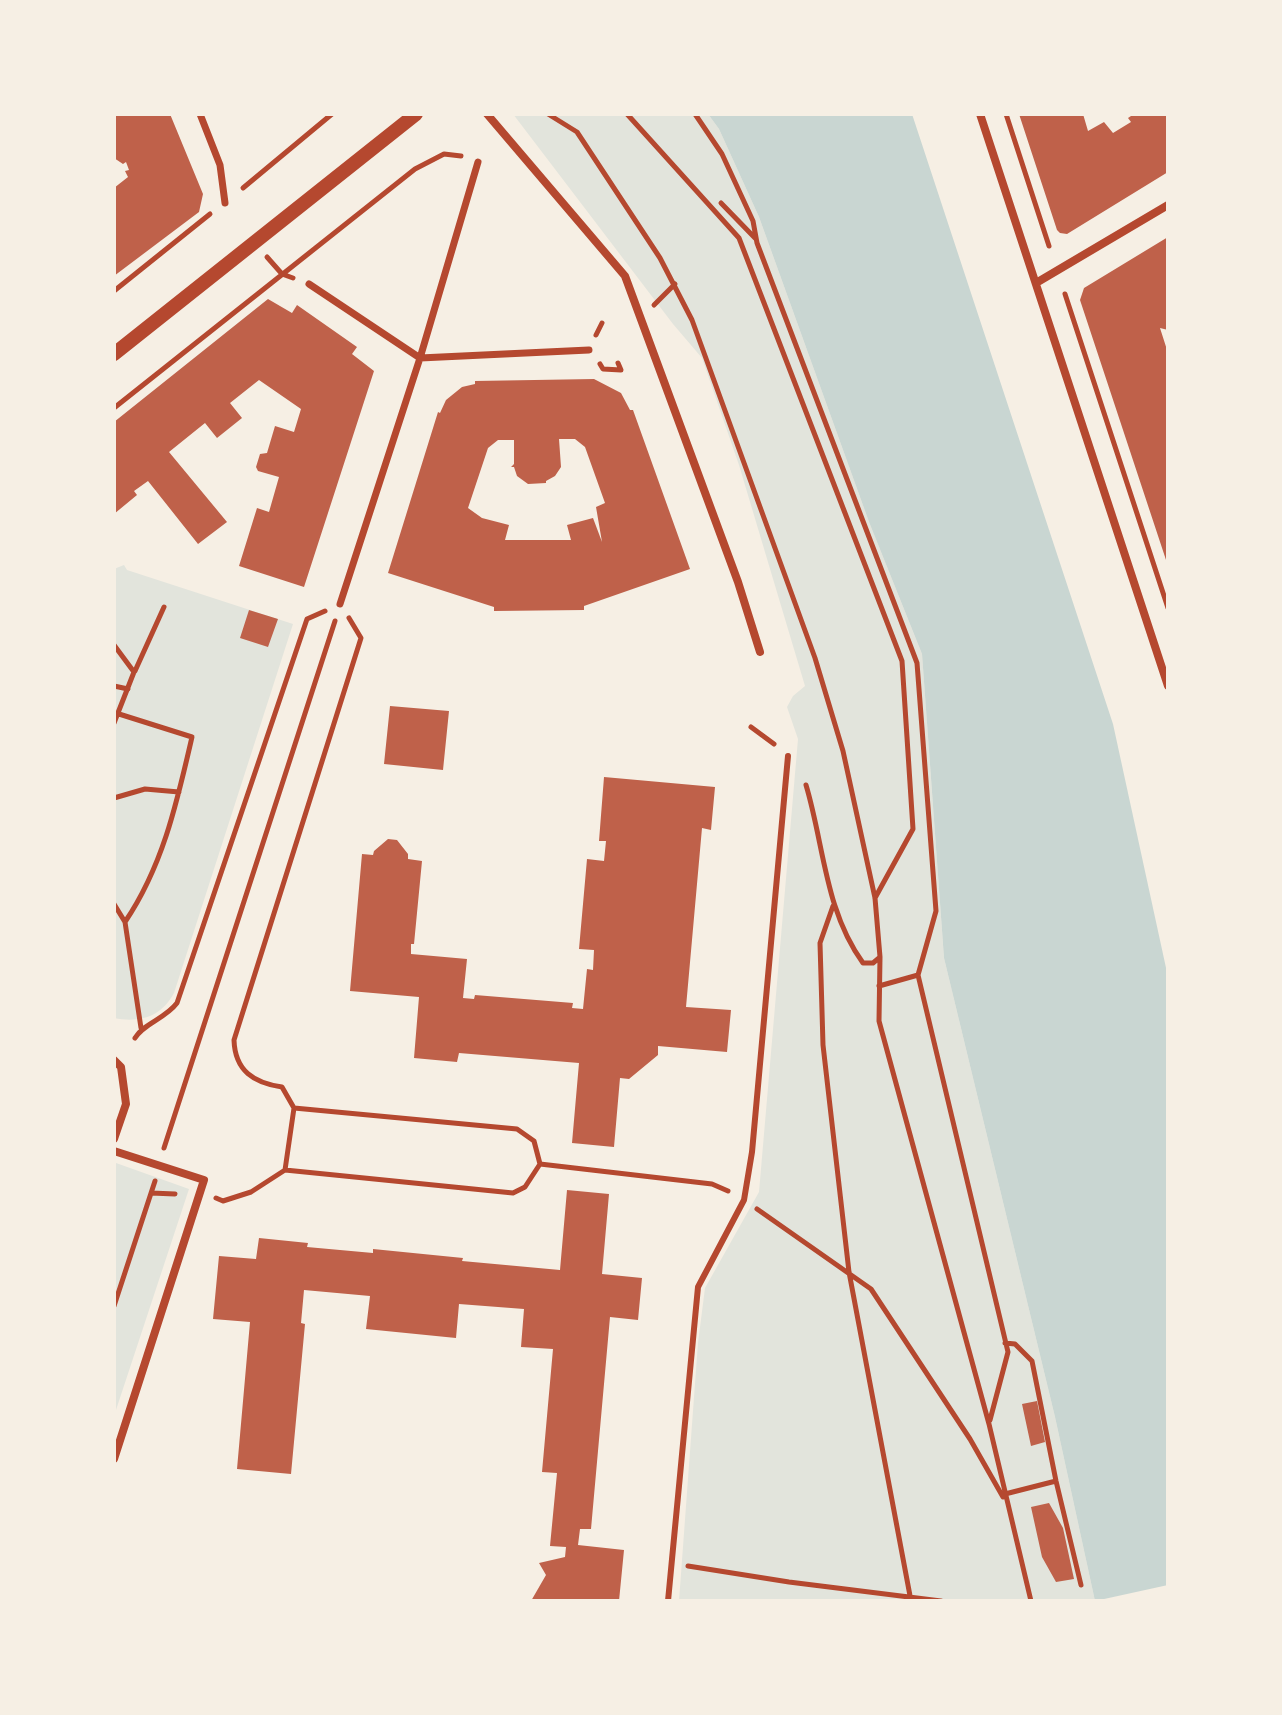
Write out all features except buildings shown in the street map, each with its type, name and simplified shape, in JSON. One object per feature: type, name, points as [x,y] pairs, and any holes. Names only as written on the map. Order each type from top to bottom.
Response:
[{"type":"street","points":[[200,114],[220,165],[225,203]]},
{"type":"street","points":[[114,354],[416,114]]},
{"type":"street","points":[[487,114],[625,276],[738,582],[760,652]]},
{"type":"street","points":[[980,114],[1168,686]]},
{"type":"street","points":[[340,604],[420,358],[478,162]]},
{"type":"street","points":[[1036,283],[1168,205]]},
{"type":"street","points":[[309,284],[420,358],[589,350]]},
{"type":"street","points":[[114,1060],[121,1067],[126,1104],[114,1139]]},
{"type":"street","points":[[114,1151],[204,1180],[114,1459]]},
{"type":"lane","points":[[668,1601],[698,1287],[744,1200],[752,1152],[788,756]]},
{"type":"path","points":[[114,291],[332,114]]},
{"type":"path","points":[[548,114],[577,132],[660,258],[692,320],[815,658],[843,751],[875,898],[880,957],[879,1021],[989,1424],[1031,1601]]},
{"type":"path","points":[[627,114],[739,238],[902,661],[913,829],[875,898]]},
{"type":"path","points":[[695,114],[722,154],[753,221],[755,238],[917,663],[936,911],[918,975],[1008,1352],[989,1424]]},
{"type":"path","points":[[1006,114],[1049,246]]},
{"type":"path","points":[[114,408],[427,161],[444,154],[460,155],[478,162]]},
{"type":"path","points":[[721,203],[755,238]]},
{"type":"path","points":[[274,266],[282,274]]},
{"type":"path","points":[[1065,294],[1168,608]]},
{"type":"path","points":[[135,1038],[141,1028],[155,1023],[171,1011],[181,994],[307,619],[340,604]]},
{"type":"path","points":[[285,1170],[294,1108],[282,1087],[251,1078],[241,1068],[234,1040],[361,638],[340,604]]},
{"type":"path","points":[[162,1157],[340,604]]},
{"type":"path","points":[[114,723],[164,607]]},
{"type":"path","points":[[114,645],[134,672]]},
{"type":"path","points":[[114,686],[128,689]]},
{"type":"path","points":[[119,714],[192,737],[164,846],[143,896],[125,922]]},
{"type":"path","points":[[751,727],[800,765],[833,906],[863,963],[873,963],[880,957]]},
{"type":"path","points":[[114,798],[145,789],[179,792]]},
{"type":"path","points":[[114,904],[125,922],[141,1028]]},
{"type":"path","points":[[833,906],[820,943],[823,1045],[849,1272],[910,1598]]},
{"type":"path","points":[[879,986],[918,975]]},
{"type":"path","points":[[216,1198],[223,1201],[251,1192],[285,1170],[513,1193],[525,1187],[540,1164],[534,1141],[517,1129],[294,1108]]},
{"type":"path","points":[[540,1164],[712,1184],[744,1200],[849,1272],[871,1289],[970,1439],[1006,1501]]},
{"type":"path","points":[[114,1306],[156,1176]]},
{"type":"path","points":[[151,1193],[176,1194]]},
{"type":"path","points":[[1005,1343],[1015,1344],[1032,1361],[1081,1585]]},
{"type":"path","points":[[1005,1494],[1056,1481]]},
{"type":"path","points":[[670,1563],[941,1601]]},
{"type":"shaded area","points":[[513,114],[708,114],[719,129],[759,217],[869,522],[922,654],[944,958],[1055,1417],[1095,1601],[679,1601],[698,1343],[705,1288],[759,1192],[798,739],[787,707],[793,696],[805,686],[739,465],[702,358]]},
{"type":"shaded area","points":[[708,114],[912,114],[1113,724],[1168,977],[1168,1601],[1095,1601],[1055,1417],[944,958],[922,654],[869,522],[759,217],[719,129]]},
{"type":"shaded area","points":[[124,565],[127,570],[293,624],[174,993],[156,1013],[133,1020],[114,1018],[114,569]]},
{"type":"shaded area","points":[[116,1163],[189,1189],[114,1416],[114,1170]]},
{"type":"pier","points":[[1168,1585],[1168,1601],[1095,1601]]}]
